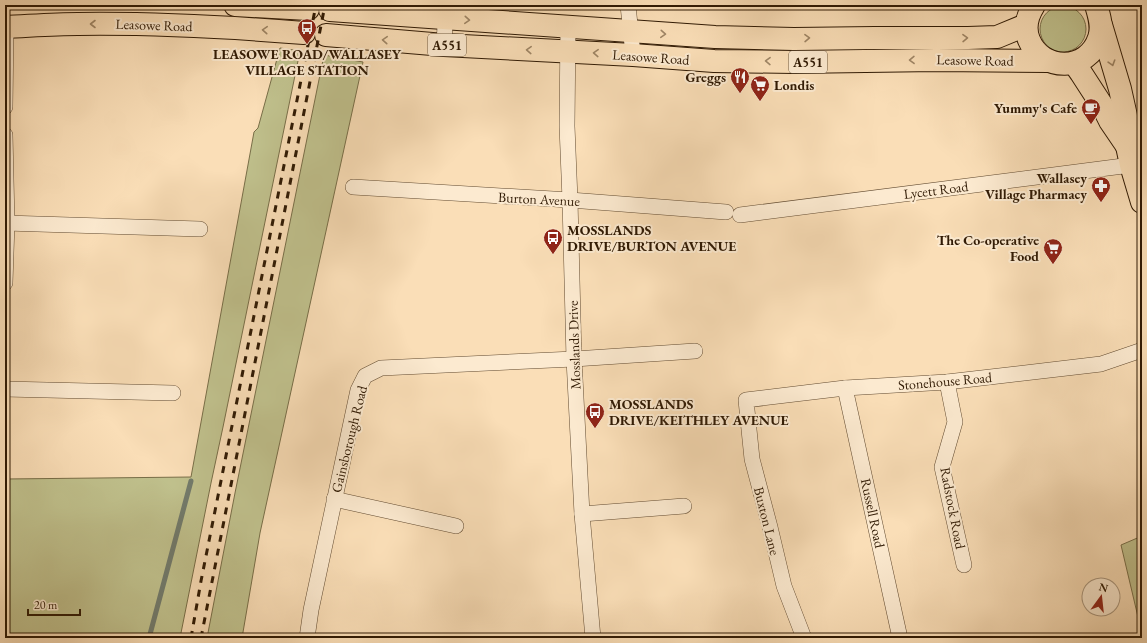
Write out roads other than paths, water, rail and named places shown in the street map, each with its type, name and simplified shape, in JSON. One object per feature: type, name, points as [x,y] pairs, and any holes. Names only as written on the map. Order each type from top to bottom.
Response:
[{"type":"main road","points":[[235,5],[308,9]]},
{"type":"main road","points":[[1034,5],[1029,13],[1026,25],[1028,36],[1032,47],[1039,55],[1049,61]]},
{"type":"main road","name":"Leasowe Road","points":[[330,10],[446,12],[568,28],[715,38],[997,37],[1026,25]]},
{"type":"main road","points":[[1098,15],[1099,38],[1094,49],[1085,58],[1074,63],[1103,107],[1129,155]]},
{"type":"main road","points":[[1098,15],[1118,81],[1126,116],[1129,155],[1142,202]]},
{"type":"main road","name":"Leasowe Road","points":[[6,27],[78,24],[154,24],[243,28],[304,33]]},
{"type":"main road","name":"Leasowe Road","points":[[326,35],[444,45],[721,61],[794,62],[936,60],[1049,61],[1061,64],[1074,63]]},
{"type":"street","points":[[628,5],[632,55]]},
{"type":"street","points":[[444,45],[446,12]]},
{"type":"street","points":[[5,107],[6,27]]},
{"type":"street","name":"Mosslands Drive","points":[[568,28],[567,126],[574,359],[582,514],[593,638]]},
{"type":"street","points":[[5,135],[5,283]]},
{"type":"street","name":"Lycett Road","points":[[733,214],[1129,155]]},
{"type":"street","name":"Burton Avenue","points":[[353,187],[570,200],[733,214]]},
{"type":"street","points":[[6,223],[200,230]]},
{"type":"street","name":"Stonehouse Road","points":[[746,400],[845,388],[947,382],[1101,364],[1142,350]]},
{"type":"street","name":"Gainsborough Road","points":[[307,638],[311,610],[358,390],[365,376],[381,368],[574,359],[695,351]]},
{"type":"street","name":"Radstock Road","points":[[947,382],[955,422],[942,467],[964,565]]},
{"type":"street","name":"Russell Road","points":[[845,388],[900,638]]},
{"type":"street","points":[[5,389],[173,393]]},
{"type":"street","name":"Buxton Lane","points":[[746,400],[752,459],[784,586],[804,638]]},
{"type":"street","points":[[334,499],[456,526]]},
{"type":"street","points":[[582,514],[684,506]]},
{"type":"waterway","points":[[149,638],[191,481]]},
{"type":"railway","points":[[191,638],[201,581],[316,5]]},
{"type":"railway","points":[[201,638],[325,5]]},
{"type":"place","name":"LEASOWE ROAD/WALLASEY VILLAGE STATION","points":[[307,45]]},
{"type":"place","name":"Greggs","points":[[740,94]]},
{"type":"place","name":"Londis","points":[[760,102]]},
{"type":"place","name":"Yummy's Cafe","points":[[1091,125]]},
{"type":"place","name":"Wallasey Village Pharmacy","points":[[1101,203]]},
{"type":"place","name":"MOSSLANDS DRIVE/BURTON AVENUE","points":[[553,255]]},
{"type":"place","name":"The Co-operative Food","points":[[1053,265]]},
{"type":"place","name":"MOSSLANDS DRIVE/KEITHLEY AVENUE","points":[[595,429]]}]
